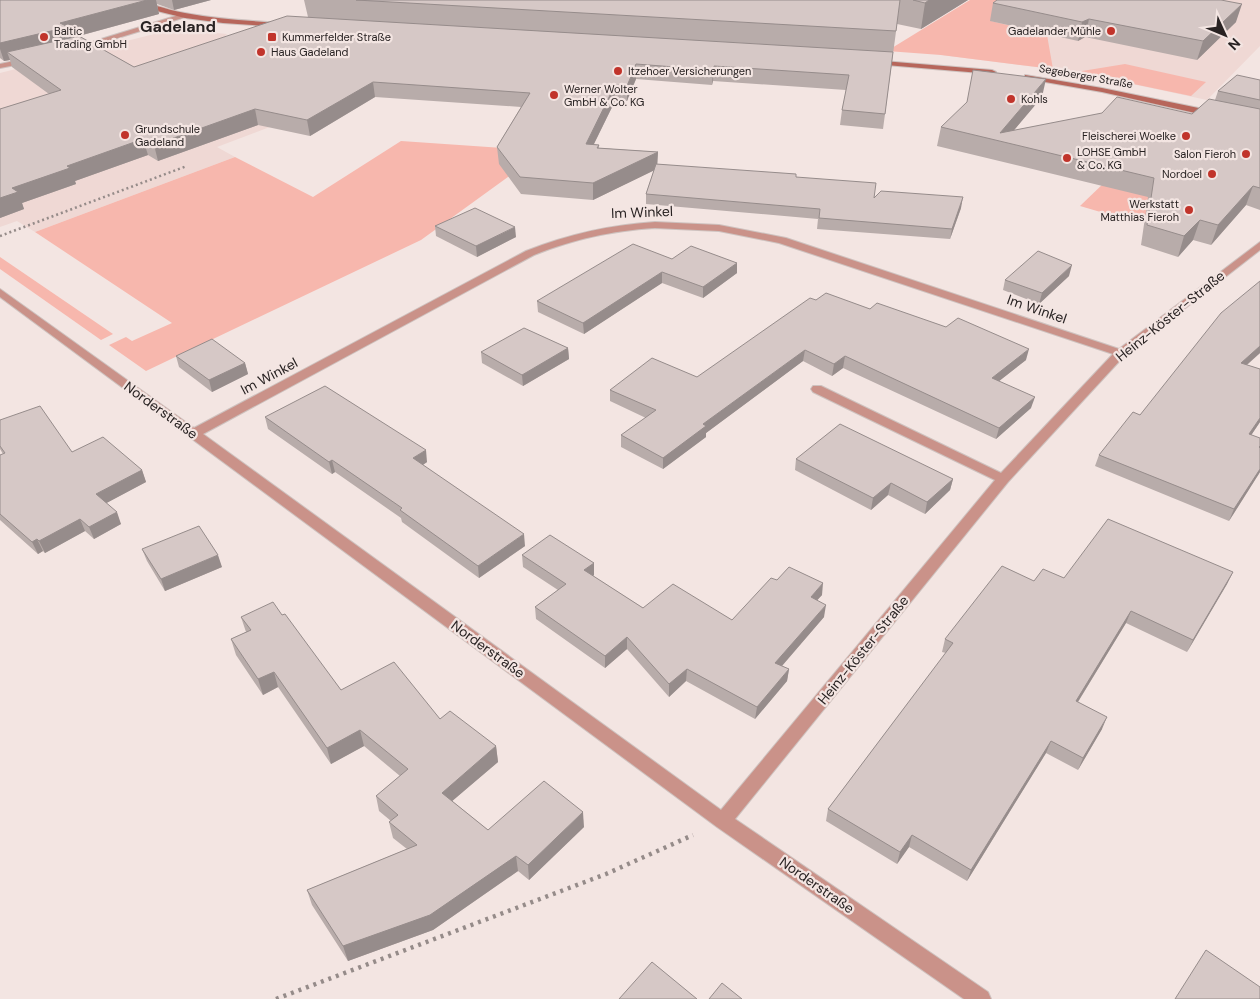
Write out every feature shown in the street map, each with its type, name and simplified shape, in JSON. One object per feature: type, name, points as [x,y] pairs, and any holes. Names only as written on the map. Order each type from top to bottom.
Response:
[{"type":"main road","points":[[129,0],[150,8],[186,16],[286,26]]},
{"type":"main road","points":[[868,62],[998,73]]},
{"type":"main road","name":"Segeberger Straße","points":[[1017,76],[1102,90],[1223,116]]},
{"type":"street","points":[[71,50],[186,16]]},
{"type":"street","points":[[0,66],[38,58]]},
{"type":"street","name":"Im Winkel","points":[[194,434],[530,253],[553,242],[576,235],[618,227],[693,226],[740,231],[782,240],[1121,353]]},
{"type":"street","name":"Heinz-Köster-Straße","points":[[723,821],[1003,479],[1121,353],[1260,245]]},
{"type":"street","name":"Norderstraße","points":[[0,292],[723,821],[981,999]]},
{"type":"street","points":[[817,390],[1003,479]]},
{"type":"path","points":[[0,236],[187,166]]},
{"type":"path","points":[[276,999],[606,874],[723,821]]},
{"type":"shaded area","points":[[970,0],[1260,0],[1260,46],[1207,100],[1076,72],[941,55]]},
{"type":"shaded area","points":[[970,0],[1020,0],[991,21],[1047,35],[1053,69],[941,55],[887,51]]},
{"type":"shaded area","name":"Grundschule Gadeland","points":[[174,29],[227,34],[216,47],[283,122],[217,147],[235,157],[35,232],[17,221],[0,227],[0,73]]},
{"type":"shaded area","points":[[1125,64],[1206,82],[1191,96],[1076,72]]},
{"type":"shaded area","points":[[401,141],[544,151],[421,240],[146,371],[109,345],[126,337],[132,341],[172,323],[35,232],[235,157],[313,197]]},
{"type":"shaded area","points":[[1106,181],[1163,199],[1138,223],[1080,206]]},
{"type":"shaded area","points":[[0,257],[113,334],[101,340],[0,269]]},
{"type":"building","points":[[0,0],[147,0],[60,23],[68,27],[0,43]]},
{"type":"building","points":[[356,0],[900,0],[896,31]]},
{"type":"building","points":[[913,0],[929,0],[925,3]]},
{"type":"building","points":[[997,0],[1221,0],[1242,4],[1203,41],[1089,19],[1082,22],[993,3]]},
{"type":"building","points":[[287,16],[893,52],[885,114],[842,110],[849,75],[714,66],[713,70],[636,64],[627,86],[615,85],[586,144],[599,145],[597,148],[658,152],[593,183],[520,177],[497,147],[530,93],[373,82],[307,120],[255,109],[154,145],[143,139],[67,166],[70,168],[12,188],[18,192],[0,198],[0,109],[61,90],[7,52],[79,36],[134,67]]},
{"type":"building","points":[[973,70],[1046,79],[1000,133],[1102,113],[1117,97],[1192,114],[1209,99],[1260,109],[1260,188],[1253,186],[1218,225],[1200,220],[1184,236],[1147,225],[1154,178],[941,127],[967,102]]},
{"type":"building","points":[[1237,75],[1260,80],[1260,100],[1218,91]]},
{"type":"building","points":[[656,164],[796,174],[796,177],[876,183],[874,198],[881,191],[963,197],[952,229],[819,218],[820,209],[646,194]]},
{"type":"building","points":[[475,208],[515,227],[476,246],[435,226]]},
{"type":"building","points":[[633,244],[672,259],[691,246],[737,263],[703,287],[662,272],[583,323],[537,301]]},
{"type":"building","points":[[1038,251],[1072,265],[1042,293],[1005,280]]},
{"type":"building","points":[[1260,281],[1260,346],[1241,363],[1260,369],[1260,418],[1249,434],[1260,438],[1260,469],[1234,509],[1099,455],[1133,412],[1140,415],[1221,313]]},
{"type":"building","points":[[826,293],[870,309],[877,303],[946,327],[958,318],[1029,349],[992,378],[1035,397],[999,428],[845,356],[834,364],[805,350],[703,424],[706,426],[663,458],[621,435],[656,410],[610,390],[652,358],[697,377],[810,298],[816,300]]},
{"type":"building","points":[[524,328],[568,348],[522,375],[481,352]]},
{"type":"building","points":[[212,339],[245,363],[209,380],[176,356]]},
{"type":"building","points":[[325,386],[426,450],[413,458],[524,534],[478,566],[400,510],[402,508],[332,460],[329,462],[265,417]]},
{"type":"building","points":[[40,406],[72,452],[103,437],[142,470],[96,494],[117,512],[89,527],[80,519],[39,541],[37,539],[32,542],[0,514],[0,455],[5,453],[0,446],[0,420]]},
{"type":"building","points":[[840,424],[953,479],[927,502],[891,483],[873,498],[796,459]]},
{"type":"building","points":[[1108,519],[1233,572],[1193,640],[1131,611],[1076,701],[1107,717],[1083,758],[1051,741],[971,870],[912,835],[900,852],[828,809],[953,643],[945,639],[1002,566],[1034,581],[1043,569],[1064,578]]},
{"type":"building","points":[[199,526],[218,555],[161,579],[142,549]]},
{"type":"building","points":[[550,535],[594,563],[584,570],[643,608],[673,584],[732,620],[771,578],[777,580],[789,567],[823,583],[811,597],[826,605],[775,663],[789,669],[757,707],[687,669],[669,684],[627,637],[605,656],[535,607],[566,584],[522,555]]},
{"type":"building","points":[[273,602],[282,615],[285,614],[341,690],[394,662],[440,719],[450,711],[496,746],[442,793],[488,830],[544,781],[583,812],[528,865],[516,856],[430,915],[343,946],[307,890],[417,845],[389,822],[398,815],[376,796],[408,769],[360,730],[327,748],[274,672],[258,679],[231,639],[251,630],[241,617]]},
{"type":"building","points":[[1206,950],[1260,987],[1260,999],[1175,999]]},
{"type":"building","points":[[652,962],[697,999],[619,999]]},
{"type":"building","points":[[722,983],[742,999],[709,999]]},
{"type":"place","name":"Gadelander Mühle","points":[[1111,31]]},
{"type":"place","name":"Baltic Trading GmbH","points":[[44,37]]},
{"type":"place","name":"Kummerfelder Straße","points":[[272,37]]},
{"type":"place","name":"Haus Gadeland","points":[[261,52]]},
{"type":"place","name":"Itzehoer Versicherungen","points":[[618,71]]},
{"type":"place","name":"Werner Wolter GmbH & Co. KG","points":[[554,95]]},
{"type":"place","name":"Kohls","points":[[1011,99]]},
{"type":"place","name":"Grundschule Gadeland","points":[[125,135]]},
{"type":"place","name":"Fleischerei Woelke","points":[[1186,136]]},
{"type":"place","name":"Salon Fieroh","points":[[1246,154]]},
{"type":"place","name":"LOHSE GmbH & Co. KG","points":[[1067,158]]},
{"type":"place","name":"Nordoel","points":[[1212,174]]},
{"type":"place","name":"Werkstatt Matthias Fieroh","points":[[1189,210]]},
{"type":"district","name":"Gadeland","points":[[178,26]]}]
